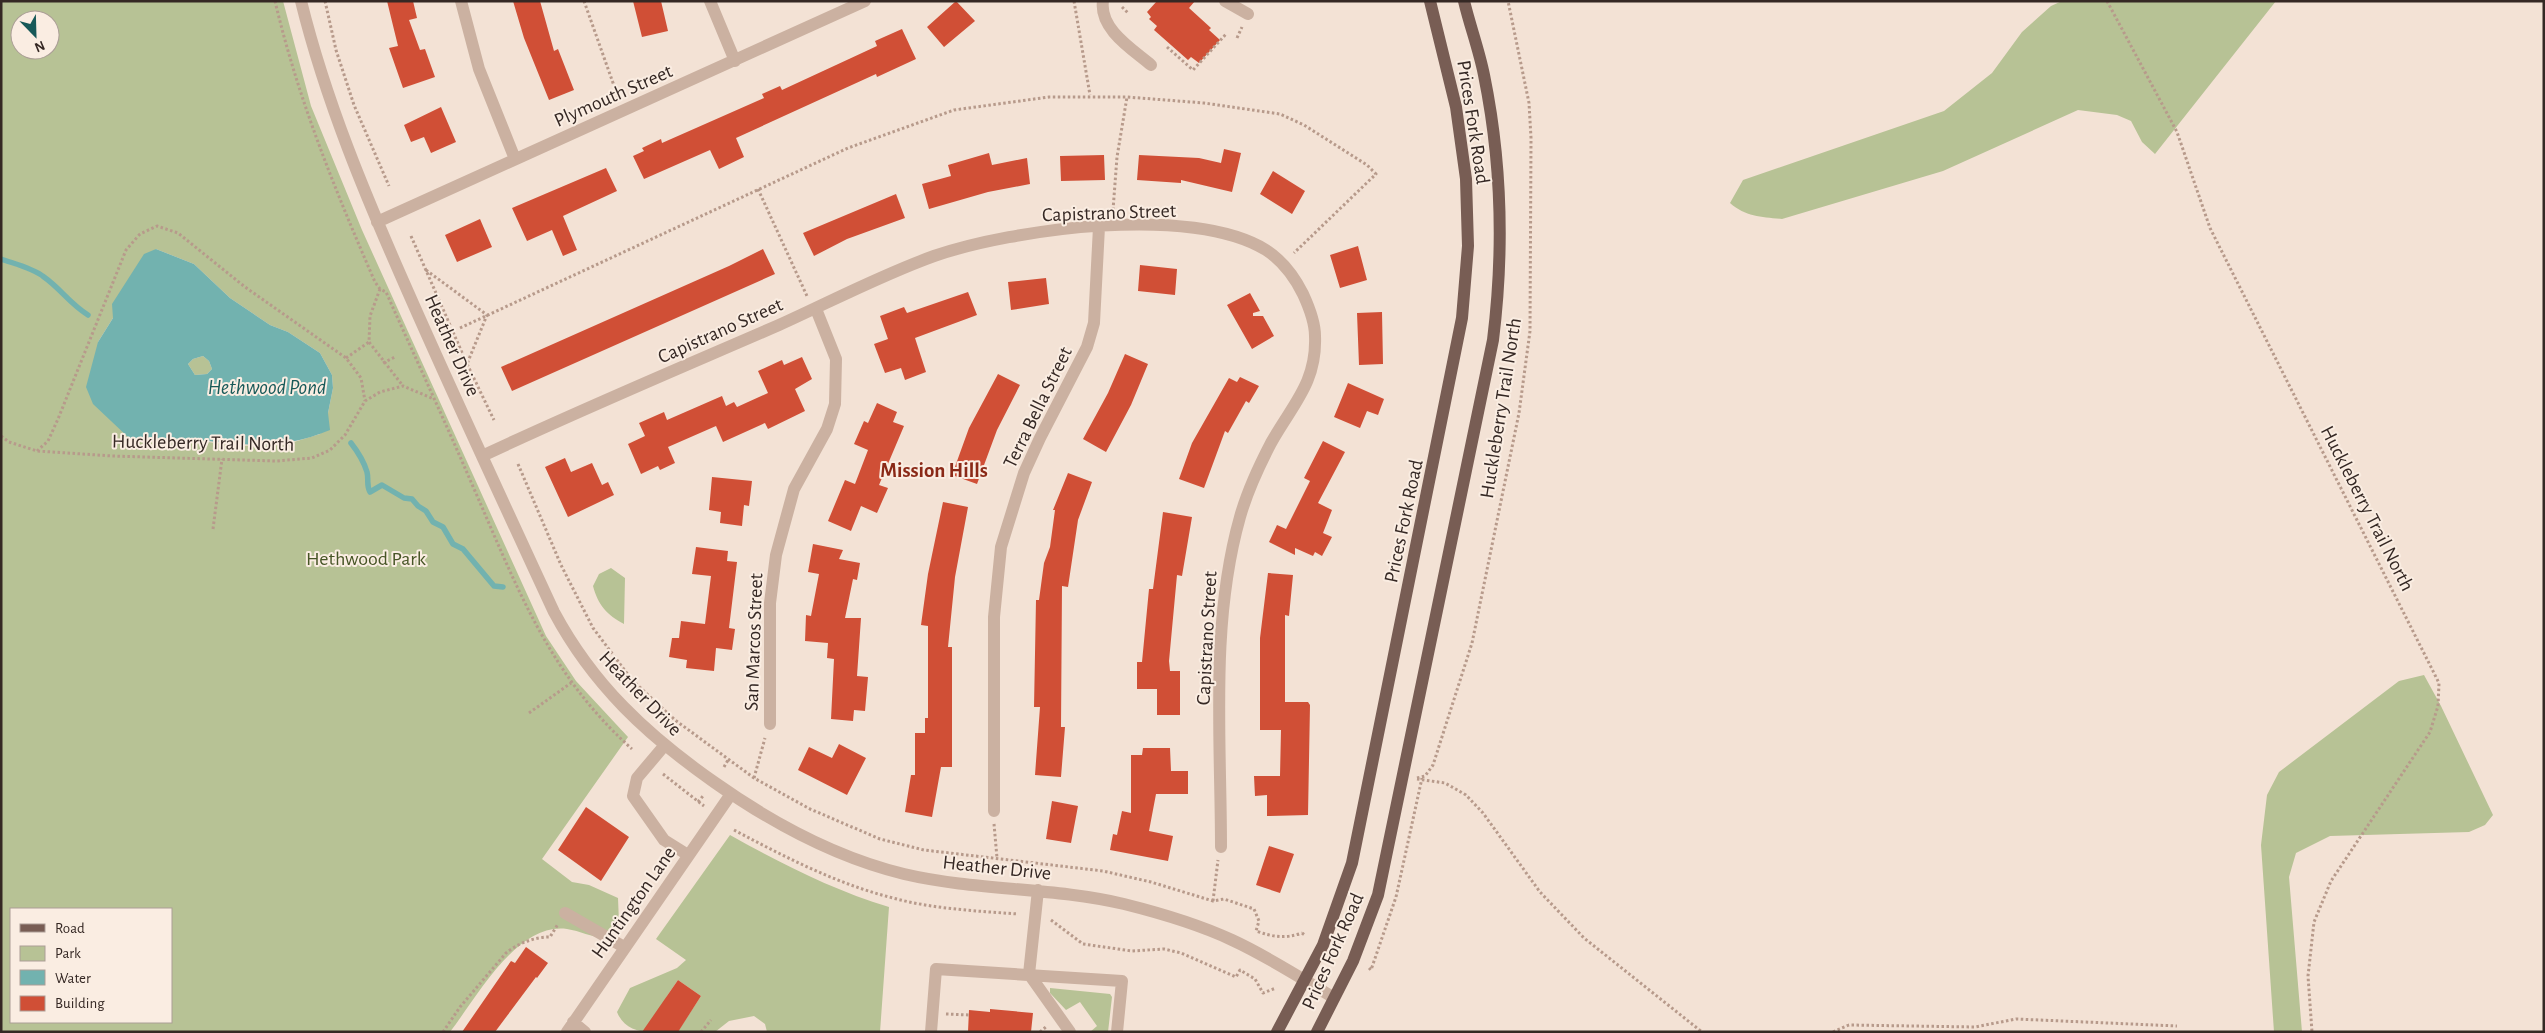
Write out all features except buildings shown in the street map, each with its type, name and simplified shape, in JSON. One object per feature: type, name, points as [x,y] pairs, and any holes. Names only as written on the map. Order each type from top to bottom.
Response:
[{"type":"main road","name":"Prices Fork Road","points":[[1277,1032],[1306,981],[1323,945],[1352,862],[1460,336],[1468,246],[1466,179],[1456,107],[1430,1]]},
{"type":"main road","name":"Prices Fork Road","points":[[1317,1032],[1353,961],[1378,895],[1480,412],[1496,311],[1501,209],[1498,167],[1484,73],[1464,1]]},
{"type":"street","name":"Heather Drive","points":[[301,1],[327,94],[377,222],[554,612],[571,642],[610,692],[664,746],[757,812],[799,835],[870,864],[944,882],[1038,890],[1123,904],[1194,925],[1232,940],[1334,998]]},
{"type":"street","points":[[461,1],[479,69],[515,159]]},
{"type":"street","points":[[710,1],[735,61]]},
{"type":"street","name":"Plymouth Street","points":[[377,222],[865,1]]},
{"type":"street","points":[[1103,1],[1107,25],[1151,66]]},
{"type":"street","points":[[1224,1],[1248,14]]},
{"type":"street","name":"Capistrano Street","points":[[482,456],[816,309],[895,272],[958,249],[1018,235],[1099,227],[1181,226],[1211,231],[1247,241],[1265,250],[1282,263],[1295,279],[1312,318],[1315,334],[1314,360],[1304,392],[1272,442],[1253,481],[1241,514],[1225,581],[1221,636],[1221,847]]},
{"type":"street","name":"Terra Bella Street","points":[[994,811],[994,617],[1001,547],[1024,473],[1087,347],[1094,323],[1099,227]]},
{"type":"street","name":"San Marcos Street","points":[[770,724],[770,604],[776,555],[794,489],[827,429],[835,404],[836,359],[816,309]]},
{"type":"street","points":[[664,746],[637,778],[633,796],[664,840],[688,854]]},
{"type":"street","name":"Huntington Lane","points":[[570,1027],[731,794]]},
{"type":"street","points":[[1038,890],[1029,974],[1070,1032]]},
{"type":"street","points":[[565,913],[624,947]]},
{"type":"street","points":[[931,1032],[936,969],[1122,980],[1117,1032]]},
{"type":"street","points":[[570,1027],[585,1032]]},
{"type":"path","points":[[275,1],[307,117],[326,169],[380,289],[386,292],[434,399],[403,386],[383,363],[369,342],[370,316],[380,289]]},
{"type":"path","points":[[324,1],[336,50],[354,105],[389,186]]},
{"type":"path","points":[[584,1],[618,98]]},
{"type":"path","points":[[1074,1],[1090,95]]},
{"type":"path","name":"Huckleberry Trail North","points":[[1422,777],[1429,772],[1433,765],[1472,643],[1519,413],[1530,331],[1532,138],[1529,103],[1508,1]]},
{"type":"path","name":"Huckleberry Trail North","points":[[2107,1],[2178,132],[2210,228],[2439,683],[2438,706],[2430,732],[2331,880],[2314,922],[2308,976],[2312,1032]]},
{"type":"path","points":[[1122,7],[1128,13]]},
{"type":"path","points":[[1167,47],[1193,70],[1227,33]]},
{"type":"path","points":[[460,328],[848,148],[954,110],[1049,97],[1090,95],[1127,97],[1204,103],[1280,114],[1304,125],[1360,160],[1376,174],[1282,263]]},
{"type":"path","points":[[1114,209],[1117,157],[1127,97]]},
{"type":"path","points":[[758,189],[805,291],[816,309]]},
{"type":"path","points":[[37,451],[48,441],[58,420],[126,250],[140,234],[157,226],[178,233],[245,287],[346,358],[361,378],[364,401],[380,392],[403,386]]},
{"type":"path","points":[[411,236],[467,364],[494,420]]},
{"type":"path","points":[[426,269],[487,315]]},
{"type":"path","points":[[467,364],[487,315]]},
{"type":"path","points":[[346,358],[369,342]]},
{"type":"path","points":[[383,363],[395,357]]},
{"type":"path","name":"Huckleberry Trail North","points":[[1,436],[9,442],[37,451],[112,456],[276,461],[312,458],[330,450],[345,435],[360,413],[364,401]]},
{"type":"path","points":[[213,529],[222,459]]},
{"type":"path","points":[[518,464],[561,565],[593,628],[632,680],[675,720],[754,778],[810,809],[880,839],[924,850],[1103,871],[1151,882],[1212,901],[1224,899],[1254,908],[1259,921],[1256,931],[1275,937],[1303,936]]},
{"type":"path","points":[[530,714],[571,684]]},
{"type":"path","points":[[754,778],[761,750]]},
{"type":"path","points":[[724,767],[728,760]]},
{"type":"path","points":[[663,774],[704,806]]},
{"type":"path","points":[[1404,779],[1445,783],[1466,795],[1484,813],[1540,892],[1584,938],[1702,1032]]},
{"type":"path","points":[[698,802],[702,796]]},
{"type":"path","points":[[734,830],[794,862],[858,887],[893,898],[944,907],[1018,914]]},
{"type":"path","points":[[995,835],[997,858]]},
{"type":"path","points":[[1212,901],[1215,868]]},
{"type":"path","points":[[1050,920],[1083,944],[1132,950],[1164,949],[1181,953],[1236,977],[1240,970],[1248,973],[1263,993],[1276,988]]},
{"type":"path","points":[[442,1032],[460,1007],[492,972],[506,953],[513,947],[530,940],[550,937]]},
{"type":"path","points":[[960,1015],[969,1016]]},
{"type":"path","points":[[1834,1032],[1849,1025],[1975,1027],[2016,1019],[2178,1026]]},
{"type":"path","points":[[701,1032],[711,1020]]},
{"type":"path","points":[[1040,1032],[1048,1024]]},
{"type":"green space","name":"Hethwood Park","points":[[1,1],[283,1],[311,106],[362,230],[546,636],[576,681],[628,737],[542,859],[572,882],[589,885],[618,898],[619,923],[605,938],[567,929],[549,930],[531,937],[515,949],[486,982],[450,1032],[1,1032]],"holes":[[[156,249],[194,264],[230,298],[270,325],[288,332],[320,353],[332,375],[333,388],[328,413],[320,434],[284,445],[238,446],[185,439],[129,438],[98,342]]]},
{"type":"green space","points":[[2062,1],[2276,1],[2155,154],[2142,142],[2131,121],[2117,115],[2078,110],[1943,171],[1782,219],[1748,214],[1730,203],[1743,180],[1944,111],[1992,73],[2022,32],[2051,6]]},
{"type":"green space","points":[[203,356],[209,361],[212,369],[207,374],[195,375],[188,364],[193,359]]},
{"type":"green space","points":[[611,568],[625,578],[624,624],[604,609],[593,586],[599,574]]},
{"type":"green space","points":[[2424,675],[2441,706],[2493,815],[2485,825],[2469,832],[2330,836],[2296,853],[2289,877],[2302,1032],[2274,1032],[2261,845],[2267,795],[2279,772],[2399,681]]},
{"type":"green space","points":[[730,835],[808,876],[848,893],[889,907],[880,1032],[767,1032],[765,1024],[754,1016],[729,1021],[715,1032],[675,1032],[680,1028],[701,996],[678,980],[667,996],[651,1032],[635,1030],[626,1025],[617,1012],[630,988],[677,968],[686,960],[656,939]]},
{"type":"green space","points":[[1050,988],[1110,994],[1112,997],[1108,1032],[1090,1032],[1097,1026],[1080,1002],[1066,1010],[1050,993]]},
{"type":"water","name":"Hethwood Pond","points":[[156,249],[194,264],[230,298],[270,325],[288,332],[320,353],[332,375],[333,388],[328,413],[330,430],[293,441],[259,445],[187,439],[129,438],[93,404],[86,387],[98,342],[113,318],[112,304],[144,254]],"holes":[[[203,356],[209,361],[212,369],[207,374],[195,375],[188,364],[193,359]]]},
{"type":"waterway","points":[[1,259],[24,266],[40,274],[88,315]]},
{"type":"waterway","points":[[351,443],[366,468],[370,492],[382,485],[404,498],[412,499],[426,511],[433,522],[443,527],[453,544],[463,549],[494,586],[503,587]]},
{"type":"district","name":"Mission Hills","points":[[934,470]]}]
